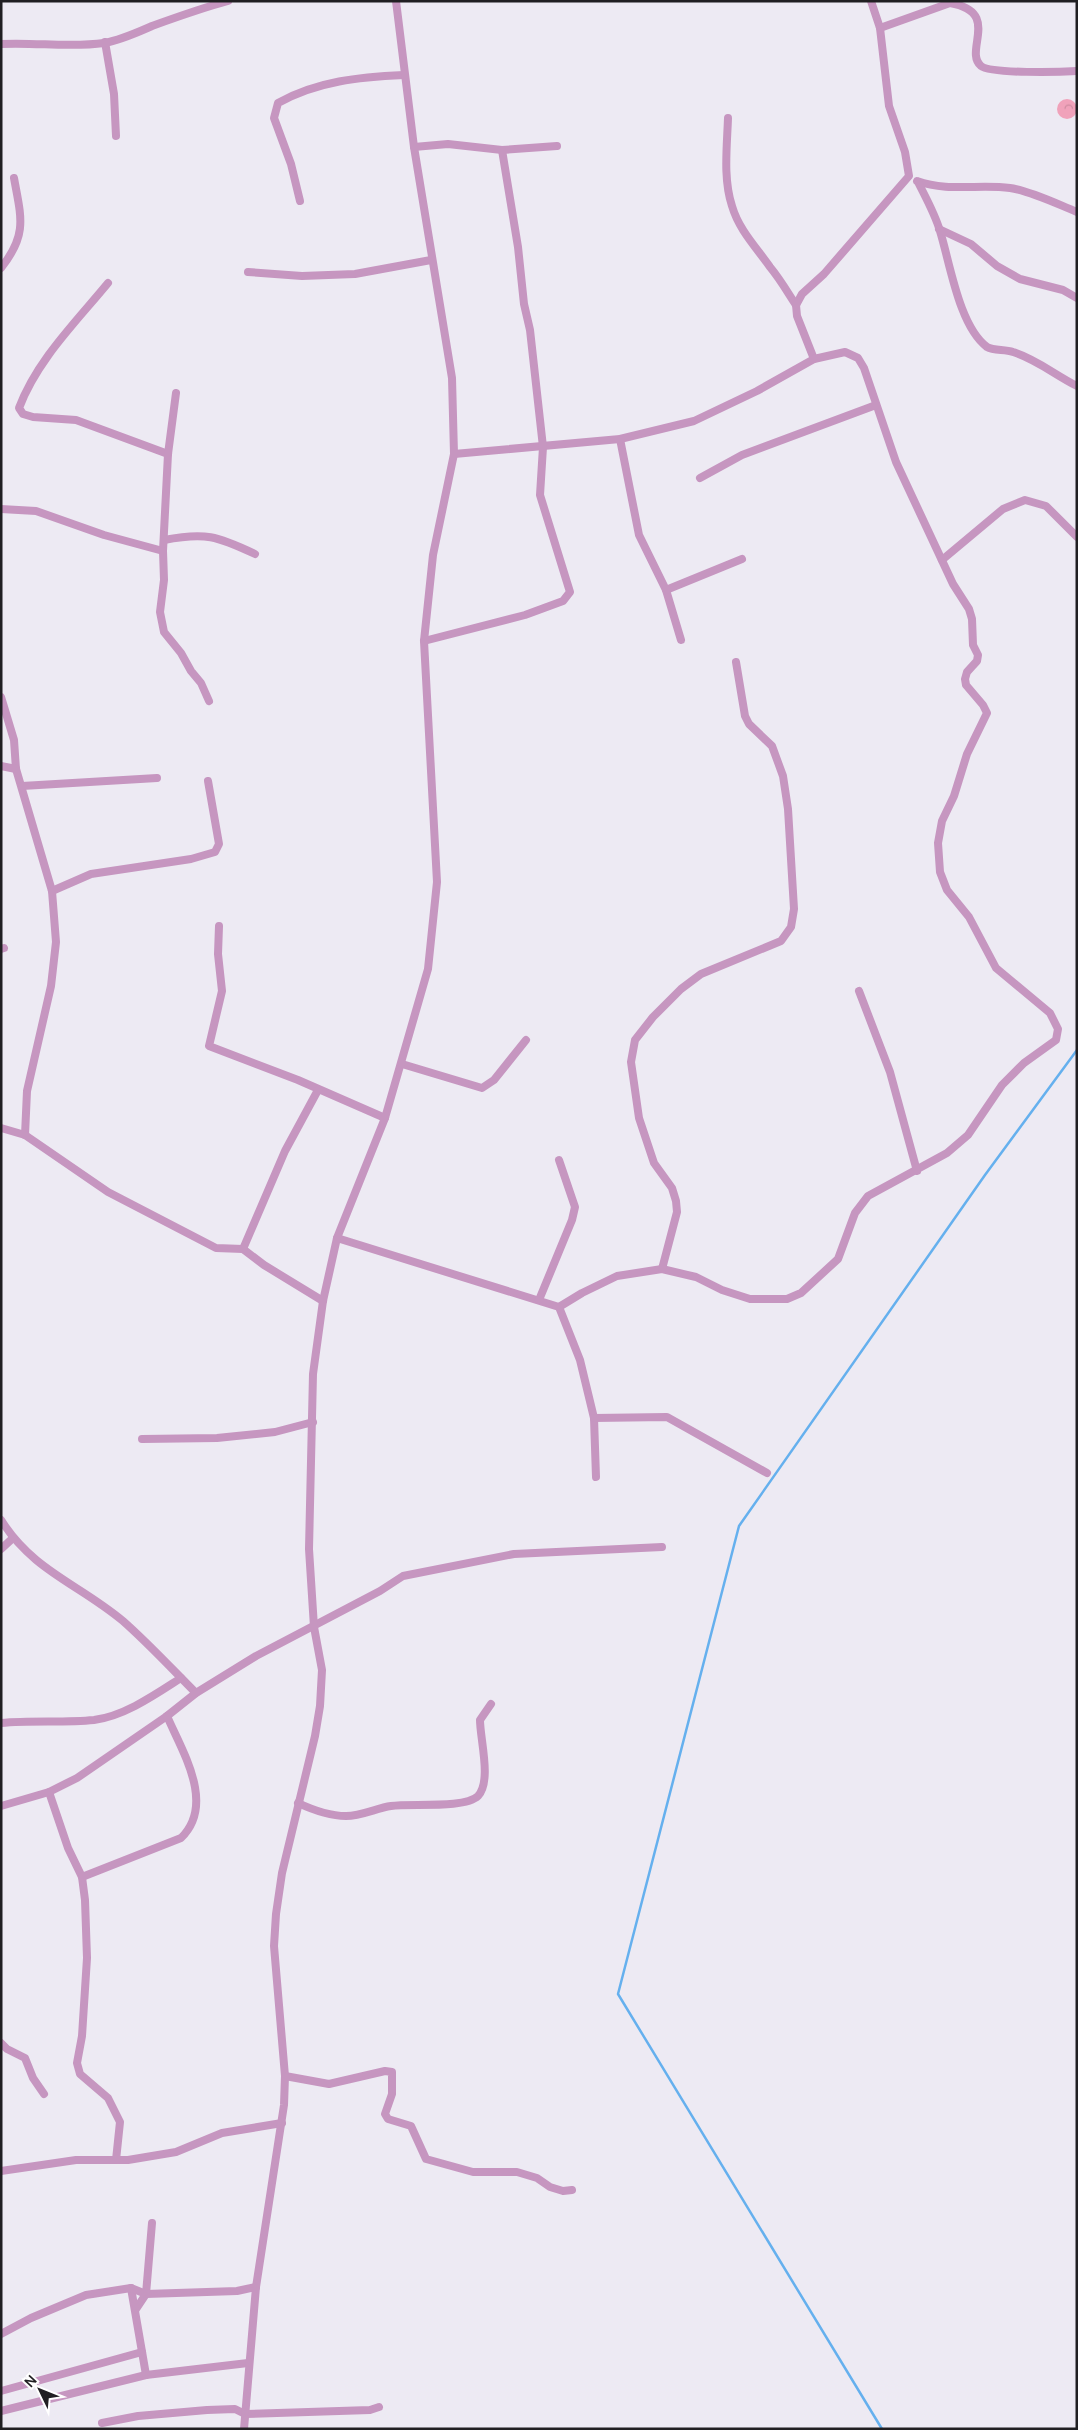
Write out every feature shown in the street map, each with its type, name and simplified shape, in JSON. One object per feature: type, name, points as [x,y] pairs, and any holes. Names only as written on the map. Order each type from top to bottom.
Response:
[{"type":"street","points":[[1,44],[43,43],[77,46],[122,39],[176,17],[228,1]]},
{"type":"street","points":[[244,2429],[248,2363],[256,2287],[282,2123],[285,2076],[274,1946],[282,1873],[320,1706],[322,1670],[314,1627],[309,1549],[313,1422],[312,1374],[323,1301],[338,1238],[385,1118],[428,969],[437,882],[424,641],[433,555],[454,454],[452,378],[431,260],[414,146],[396,1]]},
{"type":"street","points":[[871,1],[880,28],[889,106],[905,152],[909,176],[918,182],[940,187],[983,186],[1013,188],[1077,212]]},
{"type":"street","points":[[880,28],[950,3],[960,5],[970,11],[978,22],[977,54],[981,66],[1005,71],[1077,71]]},
{"type":"street","points":[[106,42],[114,94],[116,136]]},
{"type":"street","points":[[300,201],[291,164],[274,118],[278,103],[295,93],[324,85],[365,77],[404,75]]},
{"type":"street","points":[[728,118],[727,171],[731,204],[743,233],[772,268],[796,305],[797,316],[814,359]]},
{"type":"street","points":[[414,146],[448,144],[502,150],[558,146]]},
{"type":"street","points":[[424,641],[525,615],[564,601],[570,592],[550,534],[540,495],[543,447],[530,330],[524,304],[518,248],[502,150]]},
{"type":"street","points":[[796,305],[802,294],[824,274],[909,176]]},
{"type":"street","points":[[1,268],[18,242],[22,222],[14,178]]},
{"type":"street","points":[[918,182],[939,229],[960,305],[982,343],[990,349],[1009,350],[1029,357],[1054,374],[1077,386]]},
{"type":"street","points":[[939,229],[971,244],[997,266],[1020,280],[1062,290],[1077,298]]},
{"type":"street","points":[[248,272],[302,276],[355,274],[431,260]]},
{"type":"street","points":[[108,283],[56,346],[27,387],[19,408],[23,414],[33,417],[76,420],[168,454]]},
{"type":"street","points":[[454,454],[543,447],[620,438],[694,421],[757,391],[814,359],[844,352],[852,353],[858,358],[864,368],[896,462],[972,619],[973,645],[978,656],[977,661],[967,672],[965,679],[966,685],[983,705],[987,713],[968,754],[954,796],[942,821],[938,843],[940,872],[947,890],[970,917],[996,968],[1050,1013],[1055,1020],[1058,1034],[1056,1040],[1024,1063],[1002,1084],[968,1134],[947,1153],[868,1196],[855,1213],[838,1259],[801,1293],[787,1299],[750,1299],[722,1290],[696,1277],[662,1269],[617,1276],[582,1292],[560,1308]]},
{"type":"street","points":[[176,393],[168,454],[163,550],[164,580],[160,622],[164,632],[201,683],[209,701]]},
{"type":"street","points":[[700,478],[742,454],[876,404]]},
{"type":"street","points":[[620,438],[639,535],[666,590],[681,640]]},
{"type":"street","points":[[942,560],[1003,509],[1025,500],[1046,506],[1077,537]]},
{"type":"street","points":[[1,509],[36,511],[104,535],[163,550]]},
{"type":"street","points":[[164,540],[192,535],[209,536],[255,554]]},
{"type":"street","points":[[666,590],[742,559]]},
{"type":"street","points":[[662,1269],[677,1212],[676,1201],[672,1188],[654,1163],[639,1118],[631,1062],[635,1040],[653,1017],[701,974],[781,941],[790,927],[794,909],[788,809],[783,776],[772,746],[749,724],[745,716],[736,662]]},
{"type":"street","points":[[1,697],[14,740],[16,769],[52,892],[56,942],[52,977],[27,1091],[25,1134]]},
{"type":"street","points":[[1,766],[16,769]]},
{"type":"street","points":[[22,786],[157,778]]},
{"type":"street","points":[[52,892],[91,874],[191,859],[215,852],[219,844],[208,781]]},
{"type":"street","points":[[219,926],[218,954],[222,990],[209,1046],[385,1118]]},
{"type":"street","points":[[859,991],[890,1072],[917,1170]]},
{"type":"street","points":[[402,1064],[482,1088],[494,1080],[526,1040]]},
{"type":"street","points":[[243,1249],[285,1151],[318,1090]]},
{"type":"street","points":[[1,1128],[25,1134],[108,1192],[216,1248],[243,1249],[264,1265],[323,1301]]},
{"type":"street","points":[[539,1300],[572,1220],[575,1207],[559,1160]]},
{"type":"street","points":[[338,1238],[560,1308],[580,1360],[594,1418],[596,1477]]},
{"type":"street","points":[[594,1418],[667,1417],[767,1473]]},
{"type":"street","points":[[142,1439],[217,1438],[275,1432],[313,1422]]},
{"type":"street","points":[[1,1520],[12,1538],[46,1569],[86,1594],[122,1621],[196,1693]]},
{"type":"street","points":[[1,1548],[12,1538]]},
{"type":"street","points":[[1,1806],[49,1792],[77,1778],[167,1716],[196,1693],[256,1656],[314,1627],[348,1606],[380,1591],[404,1576],[514,1554],[662,1548]]},
{"type":"street","points":[[1,1723],[94,1720],[110,1716],[154,1696],[181,1678]]},
{"type":"street","points":[[298,1803],[315,1810],[348,1816],[393,1805],[417,1806],[471,1801],[479,1795],[483,1787],[484,1756],[480,1720],[491,1704]]},
{"type":"street","points":[[82,1877],[180,1838],[186,1833],[197,1801],[194,1780],[167,1716]]},
{"type":"street","points":[[49,1792],[68,1848],[82,1877],[87,1958],[82,2036],[77,2062],[80,2074],[108,2098],[120,2122],[116,2160]]},
{"type":"street","points":[[1,2043],[7,2049],[25,2058],[33,2078],[44,2094]]},
{"type":"street","points":[[285,2076],[329,2084],[385,2071],[392,2072],[392,2094],[386,2114],[388,2119],[411,2126],[426,2159],[473,2172],[517,2172],[537,2178],[550,2187],[563,2191],[572,2190]]},
{"type":"street","points":[[1,2172],[76,2160],[116,2160],[176,2152],[222,2133],[282,2123]]},
{"type":"street","points":[[136,2309],[146,2294],[152,2223]]},
{"type":"street","points":[[1,2334],[31,2318],[86,2295],[131,2288],[146,2294],[237,2291],[256,2287]]},
{"type":"street","points":[[131,2288],[146,2375]]},
{"type":"street","points":[[1,2391],[142,2352]]},
{"type":"street","points":[[1,2411],[146,2375],[248,2363]]},
{"type":"street","points":[[102,2423],[138,2416],[207,2410],[235,2409],[245,2414],[370,2410],[378,2407]]},
{"type":"green space","points":[[1067,99],[1074,102],[1077,109],[1074,116],[1067,119],[1060,116],[1057,109],[1060,102]]},
{"type":"waterway","points":[[882,2429],[618,1994],[739,1526],[985,1175],[1077,1050]]}]
